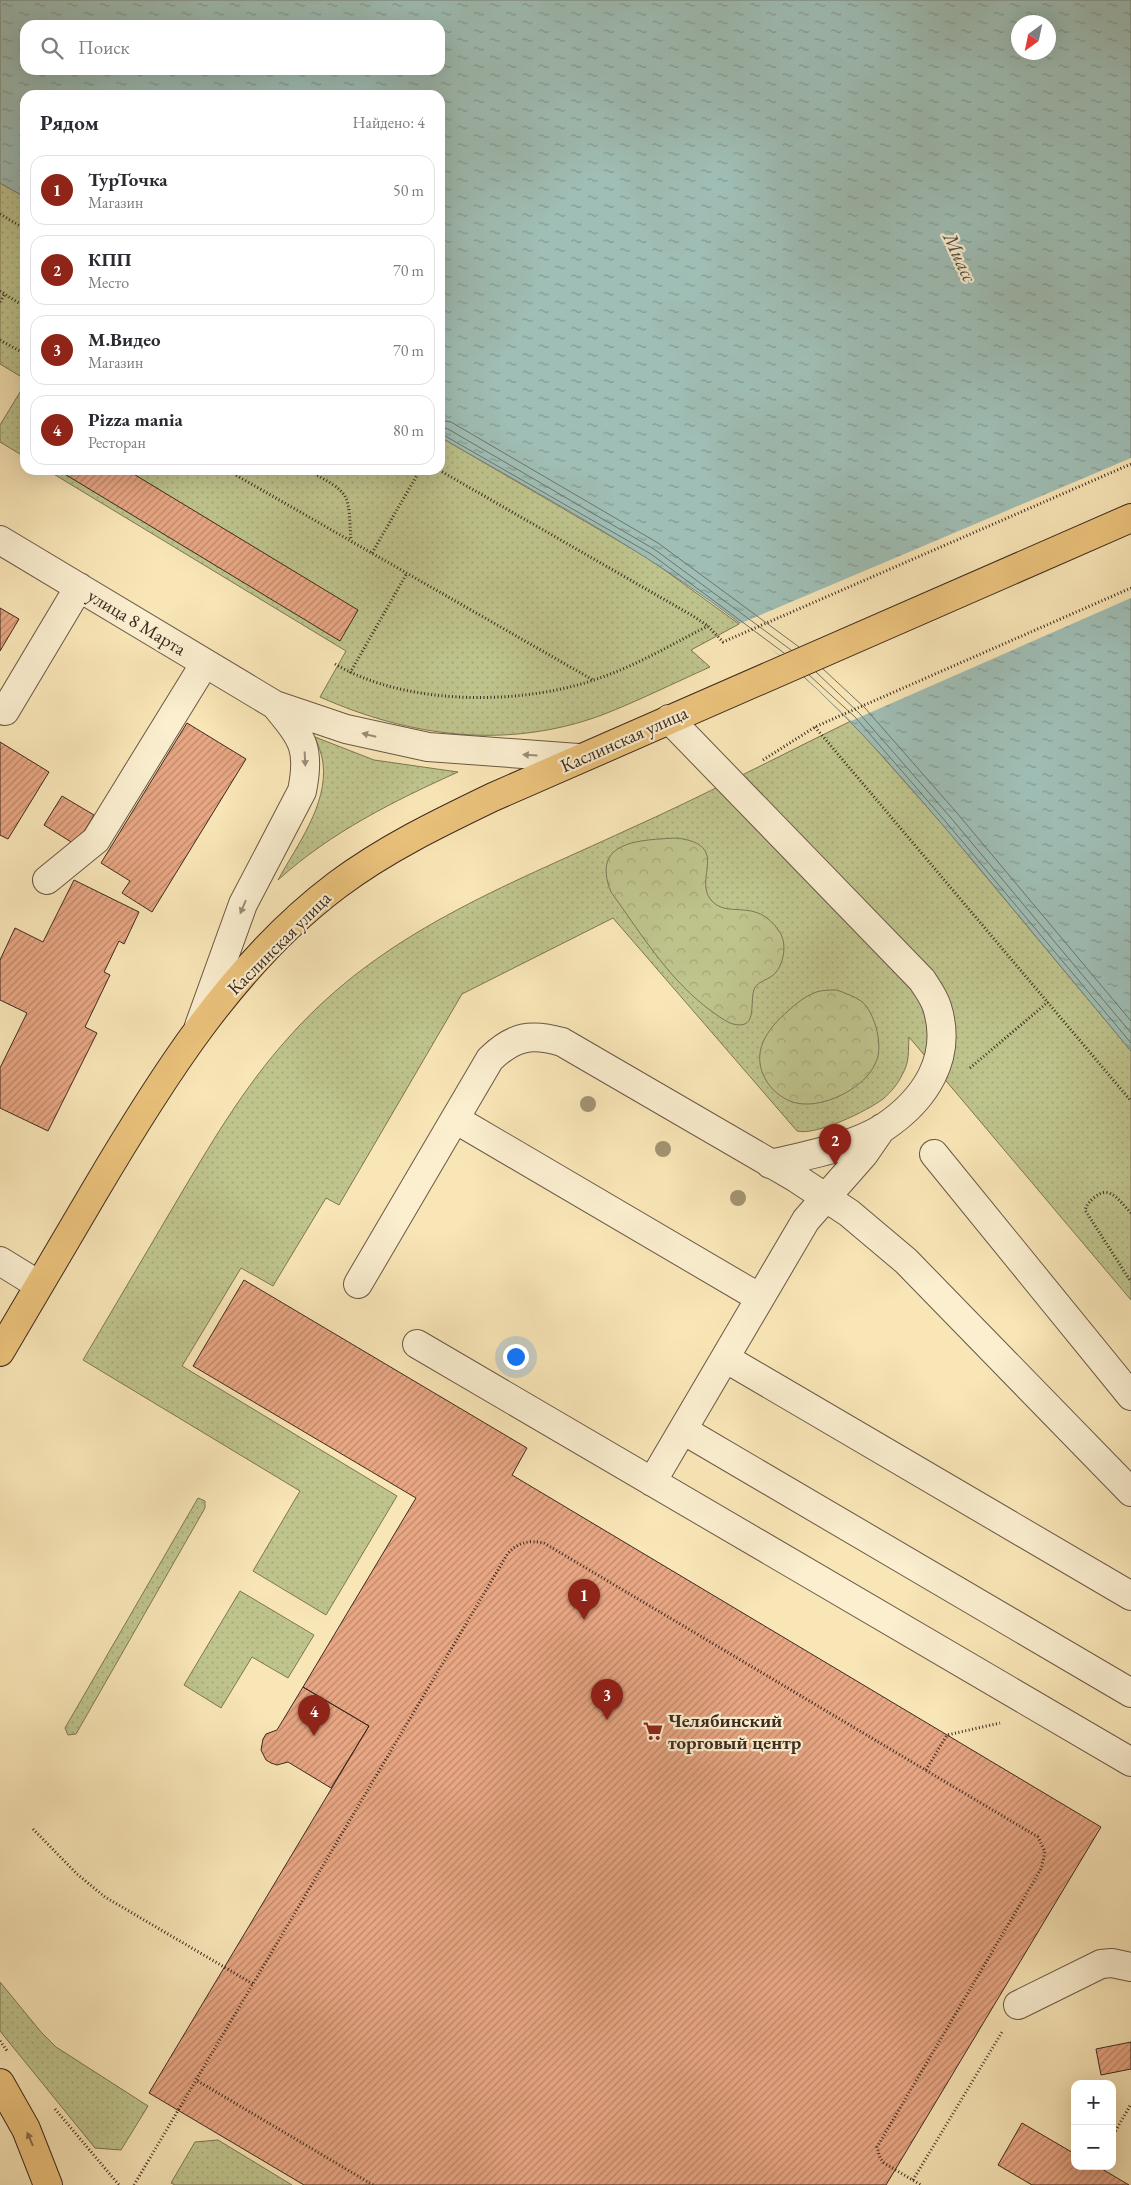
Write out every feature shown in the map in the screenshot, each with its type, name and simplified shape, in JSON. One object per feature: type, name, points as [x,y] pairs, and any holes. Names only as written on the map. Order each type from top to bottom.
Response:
[{"type":"main road","name":"Каслинская улица","points":[[0,1352],[132,1127],[196,1033],[265,952],[310,907],[337,885],[408,839],[578,758],[1131,518]]},
{"type":"main road","points":[[0,2083],[26,2128],[48,2185]]},
{"type":"street","name":"улица 8 Марта","points":[[0,540],[275,705]]},
{"type":"street","points":[[5,710],[79,588]]},
{"type":"street","points":[[47,880],[96,840],[205,663]]},
{"type":"street","points":[[275,705],[346,729],[420,746],[578,758]]},
{"type":"street","points":[[196,1033],[243,904],[302,791],[305,774],[304,748],[299,734],[275,705]]},
{"type":"street","points":[[652,1482],[806,1220],[824,1197],[864,1154],[882,1128],[918,1098],[936,1070],[943,1041],[936,1004],[922,980],[669,719]]},
{"type":"street","points":[[358,1284],[490,1059],[503,1046],[523,1038],[542,1036],[562,1042],[770,1164],[849,1214],[906,1261],[1131,1492]]},
{"type":"street","points":[[455,1119],[760,1298]]},
{"type":"street","points":[[770,1164],[831,1149],[882,1128]]},
{"type":"street","points":[[934,1154],[1131,1396]]},
{"type":"street","points":[[0,1261],[39,1285]]},
{"type":"street","points":[[417,1344],[1131,1762]]},
{"type":"street","points":[[725,1358],[1131,1596]]},
{"type":"street","points":[[683,1430],[1131,1692]]},
{"type":"street","points":[[1018,2005],[1101,1964],[1112,1963],[1131,1967]]},
{"type":"path","points":[[0,214],[20,226]]},
{"type":"path","points":[[0,291],[20,305]]},
{"type":"path","points":[[0,302],[4,295]]},
{"type":"path","points":[[0,340],[20,351]]},
{"type":"path","points":[[445,473],[708,626],[723,642],[1131,464]]},
{"type":"path","points":[[236,475],[593,680]]},
{"type":"path","points":[[316,475],[340,489],[347,498],[351,542]]},
{"type":"path","points":[[372,553],[417,475]]},
{"type":"path","points":[[350,673],[407,573]]},
{"type":"path","points":[[762,760],[815,727],[1131,588]]},
{"type":"path","points":[[335,664],[350,673],[407,690],[447,696],[485,698],[559,690],[593,680],[637,662],[708,626]]},
{"type":"path","points":[[815,727],[1131,1101]]},
{"type":"path","points":[[988,1054],[1048,1002]]},
{"type":"path","points":[[1131,1213],[1113,1194],[1106,1191],[1100,1192],[1087,1204],[1085,1210],[1131,1282]]},
{"type":"path","points":[[134,2185],[508,1553],[528,1541],[544,1543],[1038,1837],[1045,1852],[1041,1869],[880,2142],[877,2153],[880,2158],[921,2185]]},
{"type":"path","points":[[926,1770],[947,1735],[1002,1722]]},
{"type":"path","points":[[33,1829],[77,1874],[106,1896],[253,1984]]},
{"type":"path","points":[[0,2041],[12,2056]]},
{"type":"path","points":[[913,2180],[992,2048]]},
{"type":"path","points":[[196,2080],[373,2185]]},
{"type":"path","points":[[1116,2130],[1131,2104]]},
{"type":"path","points":[[54,2108],[119,2185]]},
{"type":"green space","points":[[0,183],[20,194],[20,376],[0,364]]},
{"type":"green space","points":[[20,392],[20,454],[0,442],[0,425]]},
{"type":"green space","points":[[445,440],[648,558],[739,624],[691,650],[710,667],[602,715],[566,726],[531,733],[459,734],[424,730],[354,711],[320,697],[346,651],[55,475],[445,475]]},
{"type":"green space","points":[[851,721],[943,825],[1131,1051],[1131,1300],[909,1037],[905,1070],[896,1085],[883,1099],[854,1116],[828,1126],[805,1132],[797,1131],[613,918],[462,994],[339,1205],[326,1198],[273,1286],[241,1268],[182,1366],[397,1496],[326,1615],[253,1571],[300,1491],[83,1360],[201,1160],[242,1097],[272,1056],[325,1000],[364,968],[404,940],[491,893],[684,804]]},
{"type":"green space","points":[[315,737],[374,760],[458,772],[410,794],[341,832],[278,880],[302,839],[321,794],[323,763]]},
{"type":"green space","points":[[677,838],[693,842],[703,848],[707,855],[706,882],[711,900],[718,906],[725,908],[761,914],[770,920],[782,936],[784,948],[782,961],[772,976],[756,986],[750,1018],[747,1023],[742,1025],[733,1024],[723,1019],[698,1001],[684,987],[658,957],[611,892],[606,875],[607,862],[613,853],[623,846],[635,842]]},
{"type":"green space","points":[[837,990],[861,1001],[870,1013],[879,1041],[879,1051],[875,1064],[855,1087],[835,1098],[814,1104],[799,1104],[788,1100],[770,1086],[762,1071],[760,1051],[763,1042],[781,1017],[801,1000],[817,992]]},
{"type":"green space","points":[[198,1498],[205,1501],[205,1508],[76,1734],[68,1735],[65,1728]]},
{"type":"green space","points":[[240,1591],[314,1635],[288,1678],[252,1657],[221,1708],[184,1685]]},
{"type":"green space","points":[[0,1982],[41,2032],[56,2047],[148,2106],[121,2150],[95,2148],[0,2031]]},
{"type":"green space","points":[[218,2140],[292,2185],[175,2185],[171,2183],[195,2142]]},
{"type":"water","name":"Миасс","points":[[0,0],[1131,0],[1131,1051],[910,787],[842,713],[793,667],[711,601],[667,571],[577,516],[445,440],[445,90],[20,90],[20,194],[0,183]]},
{"type":"pier","points":[[1131,458],[1131,598],[851,721],[792,665],[739,624]]},
{"type":"building","points":[[66,475],[135,475],[358,610],[340,641]]},
{"type":"building","points":[[0,608],[19,619],[0,651]]},
{"type":"building","points":[[187,723],[246,759],[152,912],[122,893],[130,881],[101,863]]},
{"type":"building","points":[[0,742],[49,772],[8,839],[0,835]]},
{"type":"building","points":[[62,796],[94,815],[76,845],[44,825]]},
{"type":"building","points":[[74,880],[139,912],[124,944],[119,941],[104,972],[110,975],[85,1027],[97,1033],[48,1131],[0,1108],[0,1068],[27,1013],[0,1000],[0,960],[15,928],[43,942]]},
{"type":"building","name":"Челябинский торговый центр","points":[[244,1280],[527,1448],[512,1475],[1101,1827],[886,2185],[304,2185],[149,2093],[369,1726],[303,1687],[416,1498],[193,1366]]},
{"type":"building","points":[[303,1687],[369,1726],[331,1788],[288,1762],[277,1765],[271,1763],[266,1760],[261,1750],[266,1734],[277,1730]]},
{"type":"building","points":[[1131,2042],[1131,2069],[1101,2075],[1096,2049]]},
{"type":"building","points":[[1022,2123],[1071,2152],[1071,2170],[1104,2170],[1129,2185],[1032,2185],[998,2165]]},
{"type":"place","name":"КПП","points":[[835,1165]]},
{"type":"place","name":"ТурТочка","points":[[584,1620]]},
{"type":"place","name":"М.Видео","points":[[607,1720]]},
{"type":"place","name":"Челябинский торговый центр","points":[[653,1731]]},
{"type":"place","name":"Pizza mania","points":[[314,1736]]}]
